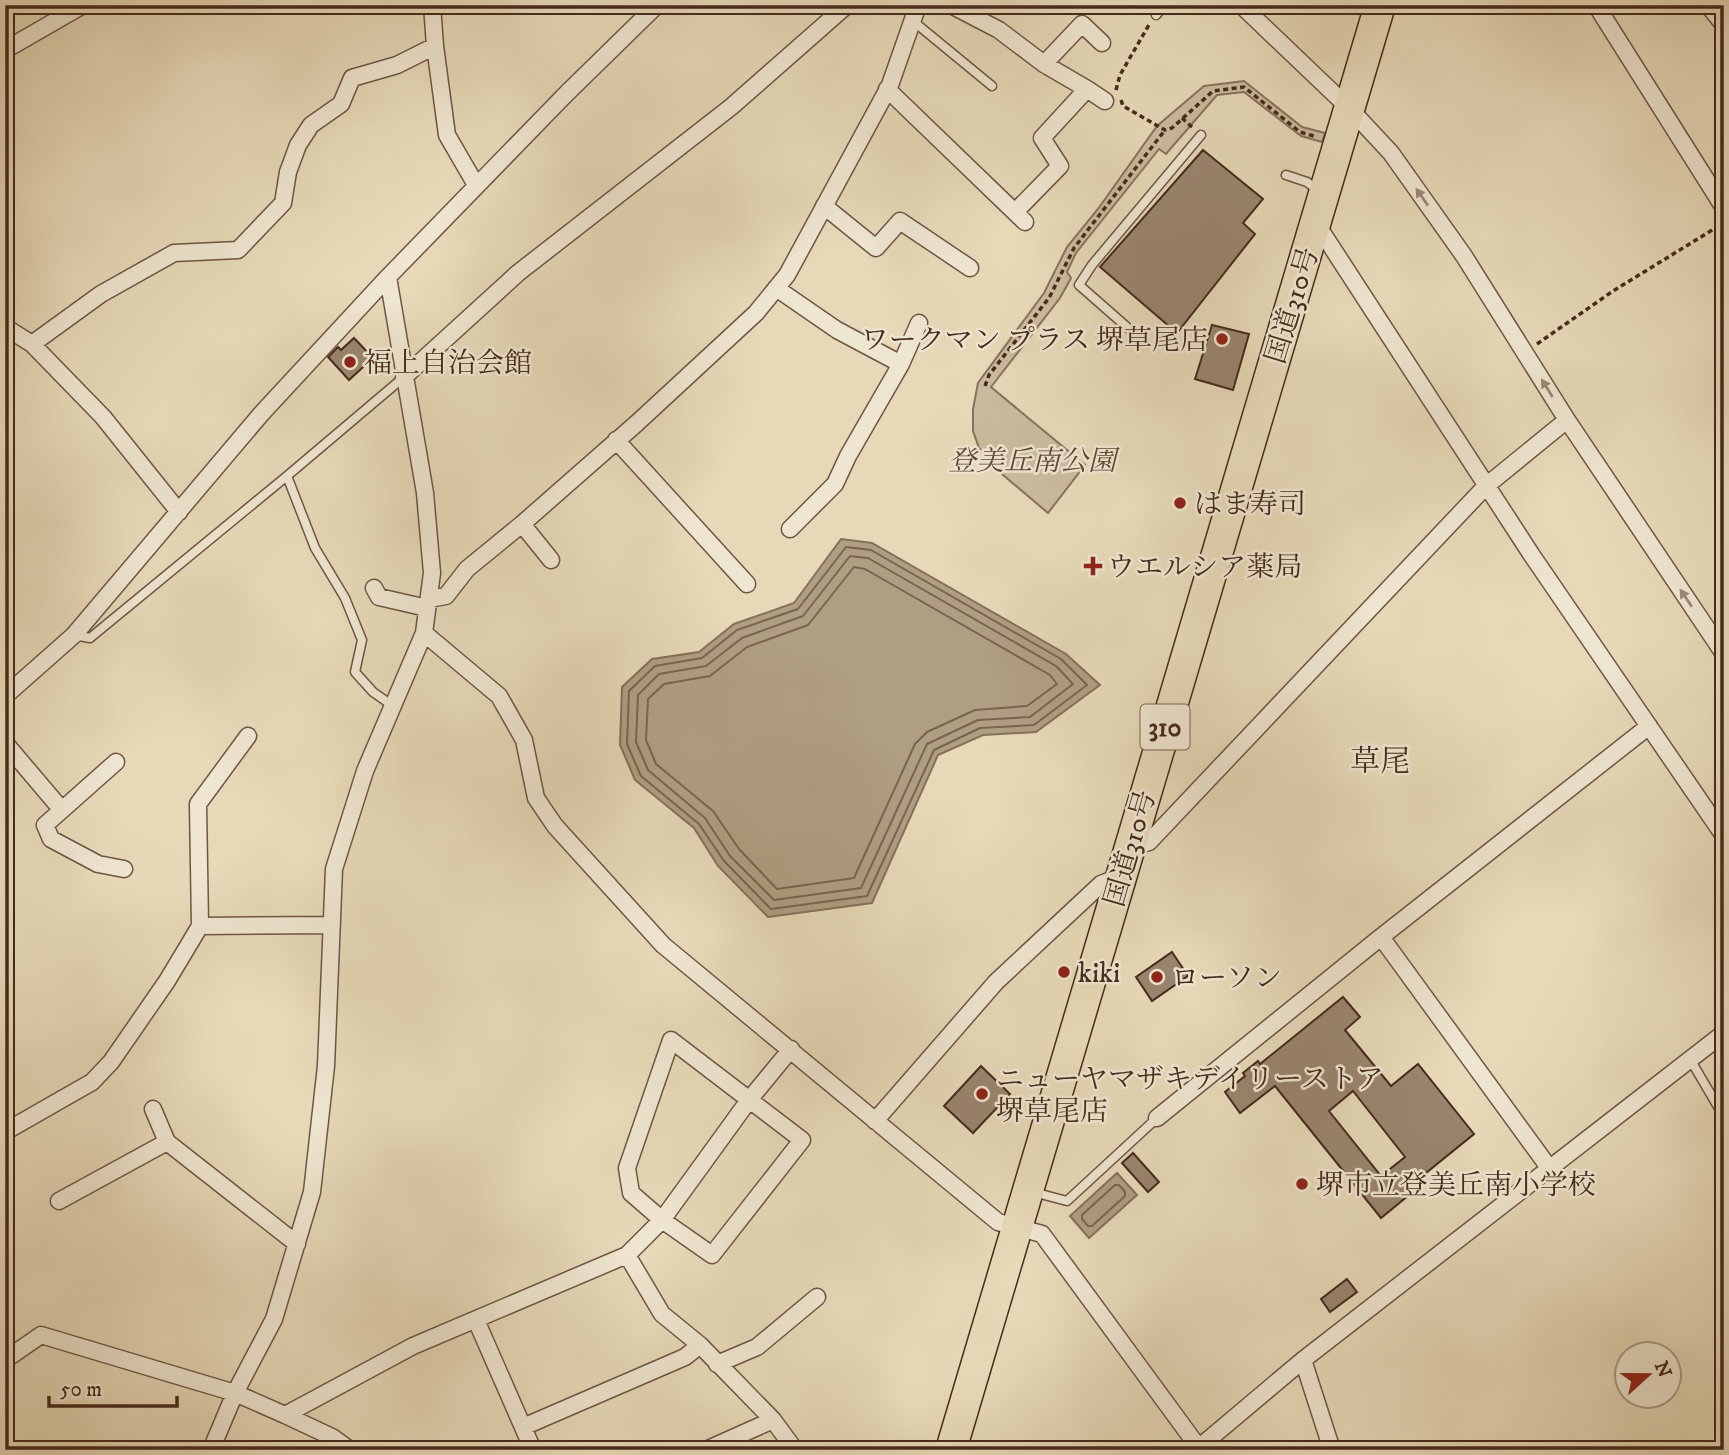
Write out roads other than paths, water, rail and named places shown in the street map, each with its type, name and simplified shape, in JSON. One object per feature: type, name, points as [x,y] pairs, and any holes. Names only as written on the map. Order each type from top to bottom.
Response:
[{"type":"highway","name":"国道310号","points":[[951,1450],[1380,5]]},
{"type":"street","points":[[5,50],[62,10],[83,5]]},
{"type":"street","points":[[432,5],[447,135],[476,186]]},
{"type":"street","points":[[5,696],[74,635],[262,413],[388,277],[657,5]]},
{"type":"street","points":[[404,377],[518,273],[731,107],[847,5]]},
{"type":"street","points":[[951,5],[999,30],[1044,64],[1105,101]]},
{"type":"street","points":[[1241,5],[1391,153],[1464,256],[1567,420],[1724,654]]},
{"type":"street","points":[[1708,5],[1724,24]]},
{"type":"street","points":[[1601,7],[1724,208]]},
{"type":"street","points":[[374,588],[379,597],[428,603],[446,596],[467,569],[522,524],[756,313],[787,275],[887,89],[916,13]]},
{"type":"street","points":[[1044,64],[1082,24],[1102,43]]},
{"type":"street","points":[[32,344],[101,294],[174,253],[239,250],[283,203],[288,172],[298,145],[311,125],[341,104],[352,78],[397,65],[435,46]]},
{"type":"street","points":[[887,89],[1020,217],[1060,166],[1042,138],[1087,89]]},
{"type":"street","points":[[824,206],[876,248],[900,221],[970,268]]},
{"type":"street","points":[[1316,223],[1486,486],[1724,836]]},
{"type":"street","points":[[211,1450],[235,1393],[274,1319],[312,1192],[326,1066],[334,869],[365,771],[424,633],[432,573],[425,493],[388,277]]},
{"type":"street","points":[[776,288],[837,331],[901,364]]},
{"type":"street","points":[[790,529],[835,484],[848,456],[901,364],[919,323]]},
{"type":"street","points":[[5,327],[32,344],[103,417],[179,512]]},
{"type":"street","points":[[875,1121],[996,982],[1149,842],[1486,486],[1567,420]]},
{"type":"street","points":[[616,440],[747,584]]},
{"type":"street","points":[[522,524],[551,560]]},
{"type":"street","points":[[424,633],[499,696],[524,740],[536,798],[555,826],[663,945],[998,1222],[1042,1234],[1197,1449],[1303,1360],[1724,1033]]},
{"type":"street","points":[[1157,1118],[1381,937],[1650,726]]},
{"type":"street","points":[[5,1127],[8,1130],[92,1082],[111,1062],[160,991],[200,926],[198,804],[248,736]]},
{"type":"street","points":[[5,743],[61,809]]},
{"type":"street","points":[[116,762],[45,825],[51,839],[98,864],[124,869]]},
{"type":"street","points":[[200,926],[332,925]]},
{"type":"street","points":[[1381,937],[1550,1169]]},
{"type":"street","points":[[671,1040],[802,1140],[712,1255],[662,1220],[631,1193],[627,1168],[671,1040]]},
{"type":"street","points":[[285,1415],[413,1346],[627,1255],[662,1220],[749,1100],[791,1049]]},
{"type":"street","points":[[153,1110],[167,1142],[297,1244]]},
{"type":"street","points":[[59,1201],[167,1142]]},
{"type":"street","points":[[627,1255],[662,1314],[700,1345],[773,1420],[795,1450]]},
{"type":"street","points":[[717,1364],[757,1347],[817,1297]]},
{"type":"street","points":[[476,1320],[533,1450]]},
{"type":"street","points":[[5,1360],[41,1335],[235,1393],[332,1437],[350,1450]]},
{"type":"street","points":[[523,1427],[685,1357],[700,1345]]},
{"type":"street","points":[[1303,1360],[1332,1450]]},
{"type":"street","points":[[706,1450],[773,1420]]},
{"type":"lane","points":[[1156,15],[1165,5]]},
{"type":"lane","points":[[916,13],[992,86]]},
{"type":"lane","points":[[1128,328],[1079,285],[1091,265],[1201,135]]},
{"type":"lane","points":[[1286,174],[1307,182],[1324,195]]},
{"type":"lane","points":[[74,635],[90,638],[404,377]]},
{"type":"lane","points":[[287,476],[314,548],[345,598],[362,640],[355,672],[373,692],[393,706]]},
{"type":"lane","points":[[1690,1059],[1724,1117]]},
{"type":"lane","points":[[1029,1191],[1067,1201],[1157,1118]]},
{"type":"water","points":[[841,539],[872,543],[1066,654],[1100,685],[1036,732],[983,735],[938,755],[872,903],[768,917],[718,866],[694,828],[635,780],[620,745],[622,687],[652,659],[699,652],[734,624],[794,603]]},
{"type":"water","points":[[1117,1173],[1137,1195],[1089,1238],[1070,1216]]},
{"type":"place","name":"ワークマン プラス 堺草尾店","points":[[1222,339]]},
{"type":"place","name":"福上自治会館","points":[[350,362]]},
{"type":"place","name":"はま寿司","points":[[1180,503]]},
{"type":"place","name":"ウエルシア薬局","points":[[1093,566]]},
{"type":"place","name":"kiki","points":[[1064,972]]},
{"type":"place","name":"ローソン","points":[[1157,977]]},
{"type":"place","name":"ニューヤマザキデイリーストア 堺草尾店","points":[[982,1094]]},
{"type":"place","name":"堺市立登美丘南小学校","points":[[1302,1184]]},
{"type":"district","name":"草尾","points":[[1380,761]]},
{"type":"park label","name":"登美丘南公園","points":[[1032,460]]}]
